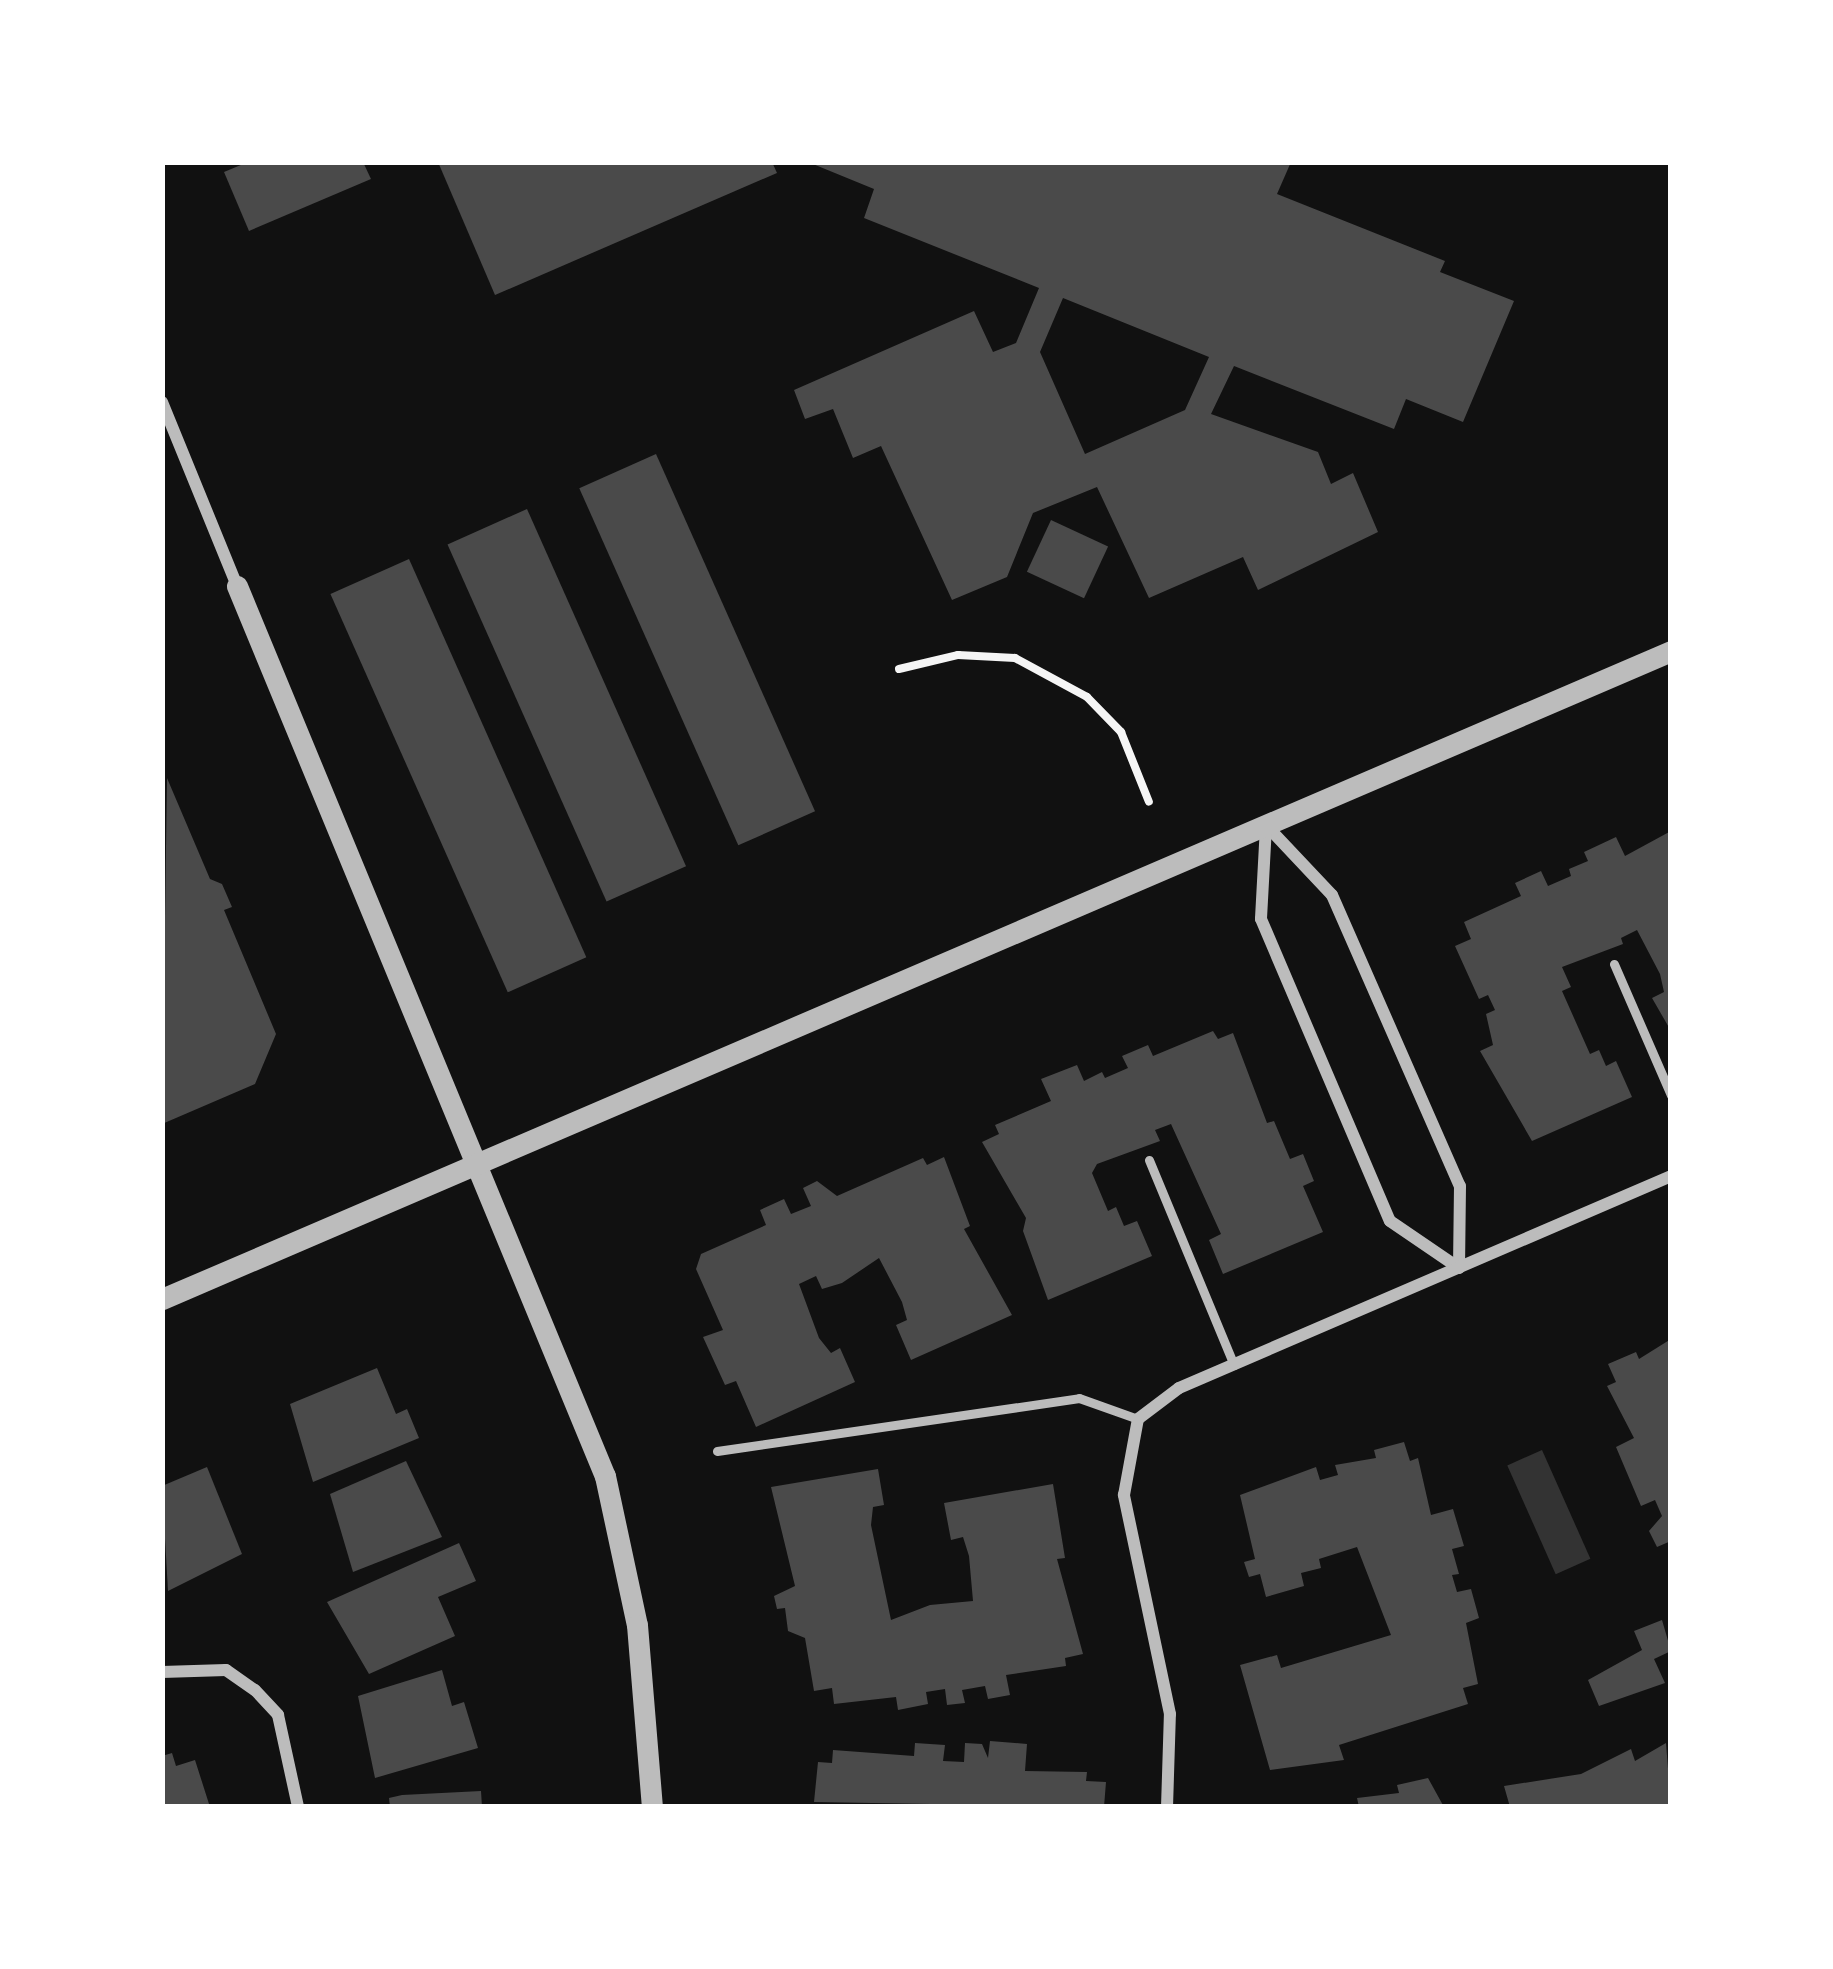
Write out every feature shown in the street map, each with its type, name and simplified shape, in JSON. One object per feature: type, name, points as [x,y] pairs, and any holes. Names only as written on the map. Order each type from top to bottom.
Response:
[{"type":"street","points":[[162,402],[472,1169],[605,1477],[637,1625],[652,1807]]},
{"type":"street","points":[[162,1299],[1671,651]]},
{"type":"street","points":[[1266,825],[1261,919],[1390,1221],[1459,1268]]},
{"type":"street","points":[[1266,825],[1332,895],[1451,1165],[1460,1186],[1459,1268]]},
{"type":"street","points":[[1167,1807],[1170,1714],[1124,1496],[1138,1419],[1179,1388],[1671,1176]]},
{"type":"street","points":[[162,1672],[226,1670],[255,1690],[278,1715],[298,1807]]},
{"type":"lane","points":[[1614,964],[1671,1094]]},
{"type":"lane","points":[[1149,1160],[1234,1365]]},
{"type":"lane","points":[[717,1450],[1079,1398],[1138,1419]]},
{"type":"path","points":[[899,668],[958,655],[1015,658],[1087,697],[1121,732],[1149,802]]},
{"type":"shaded area","points":[[1542,1450],[1590,1559],[1556,1574],[1507,1465]]},
{"type":"building","points":[[248,162],[363,162],[371,179],[249,231],[224,172]]},
{"type":"building","points":[[438,162],[772,162],[777,173],[495,295]]},
{"type":"building","points":[[808,162],[1291,162],[1277,194],[1445,261],[1440,272],[1514,301],[1463,422],[1406,399],[1394,429],[1234,366],[1211,414],[1318,452],[1331,484],[1353,473],[1378,532],[1258,590],[1243,557],[1149,598],[1097,487],[1033,513],[1007,577],[952,600],[881,446],[853,458],[833,409],[805,419],[794,390],[974,311],[993,352],[1016,343],[1039,288],[864,218],[874,189]],"holes":[[[1063,298],[1209,357],[1185,410],[1085,454],[1040,352]]]},
{"type":"building","points":[[656,454],[815,811],[738,845],[579,488]]},
{"type":"building","points":[[527,509],[686,866],[607,902],[448,544]]},
{"type":"building","points":[[1051,520],[1108,547],[1084,598],[1027,572]]},
{"type":"building","points":[[409,559],[586,957],[508,992],[330,594]]},
{"type":"building","points":[[167,778],[210,879],[222,884],[232,907],[224,910],[276,1034],[255,1084],[162,1124]]},
{"type":"building","points":[[1671,831],[1671,1031],[1652,998],[1664,992],[1660,974],[1637,930],[1621,938],[1623,944],[1562,967],[1571,987],[1562,991],[1590,1054],[1599,1050],[1606,1066],[1616,1061],[1632,1097],[1532,1141],[1480,1051],[1493,1045],[1486,1014],[1495,1010],[1488,995],[1479,999],[1455,946],[1471,939],[1464,922],[1521,896],[1515,883],[1541,871],[1548,886],[1571,876],[1569,869],[1588,861],[1584,852],[1616,837],[1625,856]]},
{"type":"building","points":[[1213,1031],[1218,1039],[1233,1033],[1267,1123],[1274,1121],[1290,1159],[1303,1154],[1314,1181],[1303,1186],[1323,1232],[1223,1274],[1209,1240],[1221,1234],[1171,1124],[1155,1130],[1160,1141],[1097,1164],[1092,1173],[1108,1211],[1116,1207],[1124,1226],[1137,1221],[1152,1256],[1048,1300],[1023,1231],[1026,1218],[982,1142],[999,1134],[995,1125],[1051,1101],[1041,1079],[1077,1065],[1084,1081],[1102,1072],[1105,1078],[1128,1068],[1122,1056],[1148,1045],[1153,1056]]},
{"type":"building","points":[[944,1157],[970,1226],[964,1229],[1012,1315],[911,1360],[896,1325],[907,1320],[902,1302],[879,1258],[842,1283],[822,1289],[816,1276],[799,1284],[819,1338],[831,1353],[840,1348],[855,1382],[756,1427],[736,1381],[725,1385],[703,1337],[723,1330],[696,1269],[701,1254],[766,1225],[760,1210],[784,1199],[791,1214],[811,1206],[803,1188],[817,1181],[837,1196],[923,1158],[927,1165]]},
{"type":"building","points":[[1671,1339],[1671,1541],[1657,1547],[1649,1531],[1662,1516],[1655,1500],[1641,1506],[1616,1447],[1634,1438],[1607,1386],[1616,1382],[1608,1364],[1636,1352],[1639,1359]]},
{"type":"building","points":[[377,1368],[396,1414],[407,1409],[419,1438],[313,1482],[290,1404]]},
{"type":"building","points":[[1404,1442],[1410,1461],[1418,1458],[1431,1515],[1453,1509],[1464,1546],[1452,1549],[1459,1574],[1452,1575],[1457,1592],[1471,1589],[1479,1618],[1466,1623],[1478,1684],[1463,1688],[1468,1704],[1339,1745],[1344,1760],[1270,1770],[1240,1665],[1277,1655],[1281,1668],[1391,1635],[1357,1547],[1319,1559],[1321,1568],[1301,1573],[1304,1586],[1266,1597],[1260,1574],[1249,1577],[1244,1562],[1255,1559],[1240,1495],[1316,1467],[1320,1480],[1338,1475],[1335,1465],[1376,1458],[1374,1450]]},
{"type":"building","points":[[406,1461],[442,1537],[353,1572],[330,1494]]},
{"type":"building","points":[[207,1467],[242,1554],[168,1591],[162,1486]]},
{"type":"building","points":[[878,1469],[884,1505],[873,1507],[871,1525],[891,1620],[930,1605],[973,1601],[969,1556],[963,1537],[951,1540],[944,1503],[1053,1484],[1065,1558],[1057,1559],[1083,1654],[1065,1658],[1066,1666],[1006,1675],[1010,1695],[988,1699],[985,1686],[962,1690],[965,1703],[947,1705],[945,1689],[926,1692],[928,1704],[898,1710],[896,1697],[834,1704],[832,1688],[814,1691],[805,1638],[788,1631],[785,1608],[777,1609],[774,1596],[795,1586],[771,1487]]},
{"type":"building","points":[[459,1543],[476,1581],[438,1597],[455,1636],[369,1674],[327,1602]]},
{"type":"building","points":[[1662,1620],[1671,1651],[1654,1659],[1665,1683],[1599,1706],[1588,1680],[1642,1650],[1634,1631]]},
{"type":"building","points":[[442,1670],[452,1706],[464,1702],[478,1748],[375,1778],[358,1696]]},
{"type":"building","points":[[990,1741],[1027,1744],[1025,1771],[1087,1772],[1086,1781],[1106,1782],[1104,1807],[814,1802],[818,1762],[832,1763],[833,1750],[914,1756],[915,1743],[945,1745],[943,1761],[964,1762],[965,1743],[982,1744],[988,1758]]},
{"type":"building","points":[[1666,1743],[1671,1807],[1510,1807],[1504,1786],[1581,1774],[1631,1749],[1635,1761]]},
{"type":"building","points":[[172,1753],[176,1766],[195,1760],[210,1807],[162,1807],[162,1756]]},
{"type":"building","points":[[1428,1778],[1444,1807],[1359,1807],[1357,1798],[1399,1793],[1397,1785]]},
{"type":"building","points":[[481,1791],[482,1807],[390,1807],[389,1798],[402,1795]]}]
